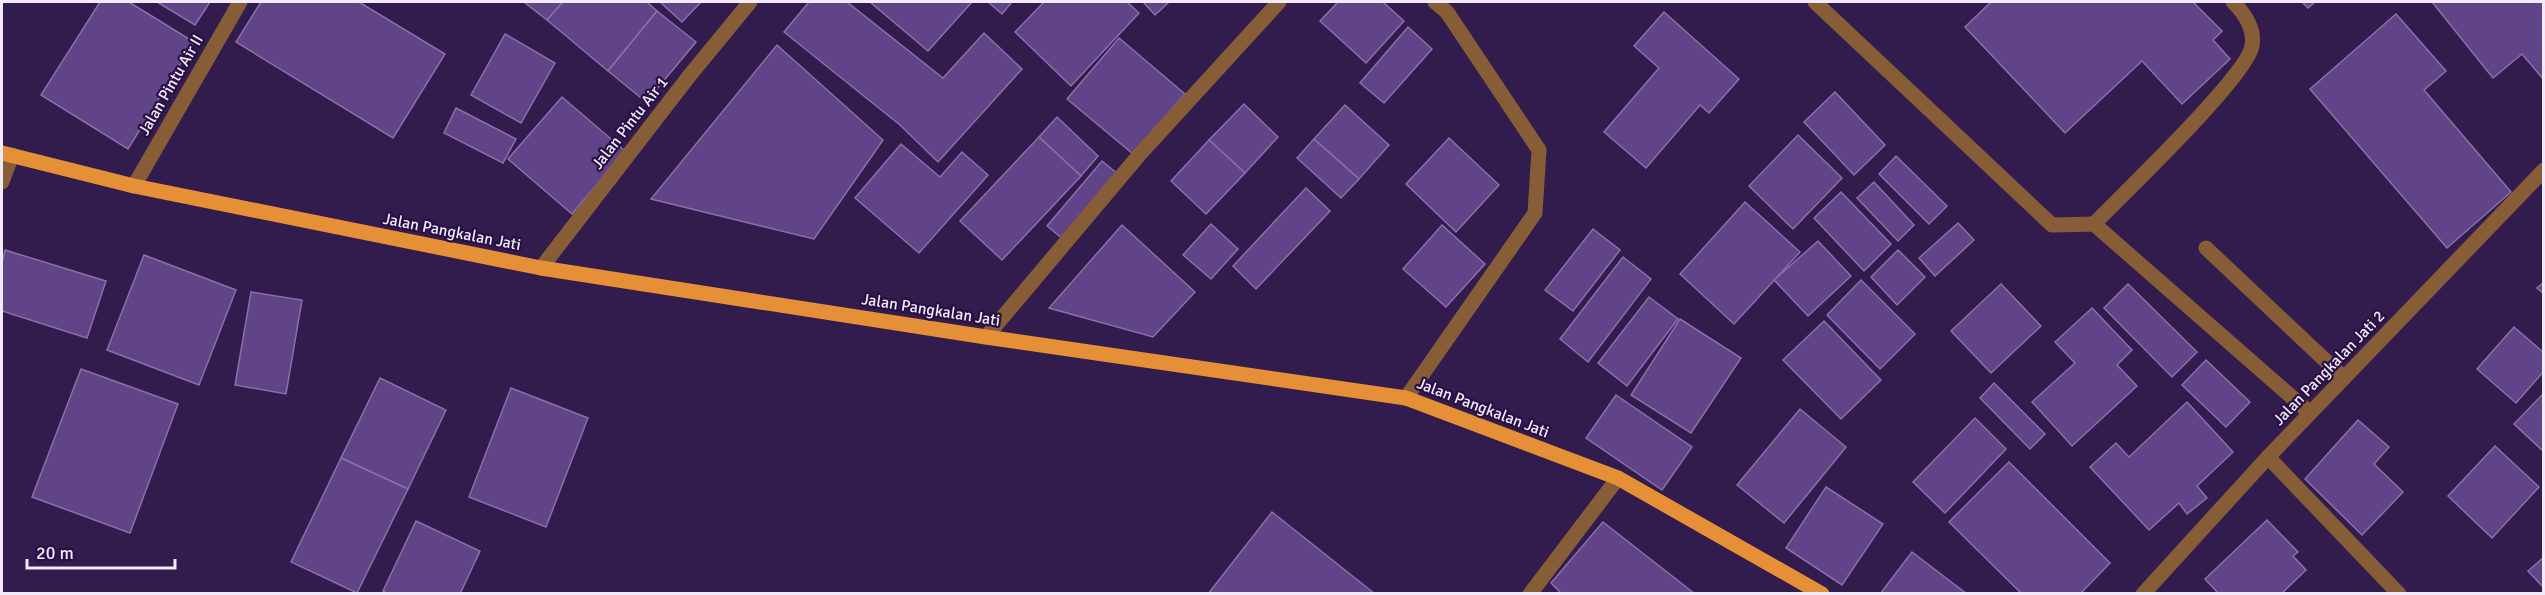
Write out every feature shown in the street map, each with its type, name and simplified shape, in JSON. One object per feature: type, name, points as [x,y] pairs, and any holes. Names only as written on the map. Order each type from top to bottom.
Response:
[{"type":"main road","name":"Jalan Pangkalan Jati","points":[[7,154],[134,186],[541,268],[986,337],[1406,398],[1618,478],[1822,594]]},
{"type":"street","name":"Jalan Pintu Air II","points":[[134,186],[240,2]]},
{"type":"street","name":"Jalan Pintu Air 1","points":[[541,268],[690,75],[750,2]]},
{"type":"street","points":[[986,337],[1140,154],[1279,2]]},
{"type":"street","points":[[1406,398],[1536,213],[1539,150],[1452,7],[1435,2]]},
{"type":"street","points":[[1815,2],[2052,225],[2094,224],[2310,413]]},
{"type":"street","points":[[2094,224],[2233,81],[2252,47],[2247,17],[2234,2]]},
{"type":"street","points":[[2,182],[7,154]]},
{"type":"street","name":"Jalan Pangkalan Jati 2","points":[[2143,594],[2310,413],[2544,170]]},
{"type":"street","points":[[2206,248],[2344,378]]},
{"type":"street","points":[[2268,458],[2399,594]]},
{"type":"street","points":[[1530,594],[1618,478]]},
{"type":"building","points":[[100,2],[129,2],[194,42],[128,149],[41,95]]},
{"type":"building","points":[[157,2],[210,2],[195,25]]},
{"type":"building","points":[[261,2],[359,2],[445,54],[393,138],[236,42]]},
{"type":"building","points":[[524,2],[563,2],[547,20]]},
{"type":"building","points":[[563,2],[647,2],[657,11],[608,71],[547,20]]},
{"type":"building","points":[[660,2],[701,2],[682,22]]},
{"type":"building","points":[[809,2],[847,2],[943,78],[984,33],[1022,69],[938,162],[900,125],[784,32]]},
{"type":"building","points":[[870,2],[972,2],[928,51]]},
{"type":"building","points":[[988,2],[1012,2],[1002,14]]},
{"type":"building","points":[[1044,2],[1127,2],[1139,13],[1071,86],[1015,32]]},
{"type":"building","points":[[1143,2],[1169,2],[1155,15]]},
{"type":"building","points":[[1338,2],[1383,2],[1404,21],[1366,63],[1320,21]]},
{"type":"building","points":[[1991,2],[2193,2],[2222,31],[2213,40],[2230,59],[2182,104],[2142,61],[2065,133],[1965,27]]},
{"type":"building","points":[[2302,2],[2315,2],[2308,8]]},
{"type":"building","points":[[2432,2],[2544,2],[2544,80],[2522,54],[2493,78]]},
{"type":"building","points":[[657,11],[696,42],[646,102],[608,71]]},
{"type":"building","points":[[1664,12],[1739,79],[1709,113],[1700,105],[1646,168],[1604,132],[1659,68],[1634,46]]},
{"type":"building","points":[[2396,14],[2446,71],[2424,90],[2511,192],[2447,248],[2310,89]]},
{"type":"building","points":[[1408,27],[1432,49],[1384,103],[1360,83]]},
{"type":"building","points":[[505,34],[555,63],[521,123],[471,95]]},
{"type":"building","points":[[1119,38],[1185,94],[1133,154],[1067,99]]},
{"type":"building","points":[[777,45],[883,140],[814,239],[651,199]]},
{"type":"building","points":[[1835,92],[1885,145],[1854,175],[1804,122]]},
{"type":"building","points":[[562,97],[625,151],[572,214],[508,159]]},
{"type":"building","points":[[1244,104],[1278,137],[1245,173],[1209,140]]},
{"type":"building","points":[[1345,105],[1389,145],[1359,179],[1314,139]]},
{"type":"building","points":[[456,108],[516,139],[503,163],[444,133]]},
{"type":"building","points":[[1057,117],[1098,156],[1081,176],[1039,137]]},
{"type":"building","points":[[1798,135],[1842,178],[1793,229],[1749,186]]},
{"type":"building","points":[[1039,137],[1081,176],[1002,260],[960,221]]},
{"type":"building","points":[[1449,138],[1499,185],[1456,232],[1406,184]]},
{"type":"building","points":[[1314,139],[1359,179],[1341,198],[1297,158]]},
{"type":"building","points":[[1209,140],[1245,173],[1206,214],[1171,181]]},
{"type":"building","points":[[901,144],[940,177],[962,152],[988,175],[919,253],[855,198]]},
{"type":"building","points":[[1896,156],[1947,206],[1929,224],[1879,174]]},
{"type":"building","points":[[1102,161],[1118,174],[1064,240],[1047,226]]},
{"type":"building","points":[[1874,182],[1914,225],[1898,241],[1857,198]]},
{"type":"building","points":[[1306,188],[1330,211],[1256,289],[1233,266]]},
{"type":"building","points":[[1841,192],[1891,244],[1864,271],[1814,218]]},
{"type":"building","points":[[1745,202],[1800,252],[1734,324],[1680,274]]},
{"type":"building","points":[[1958,223],[1974,240],[1935,276],[1919,258]]},
{"type":"building","points":[[1211,224],[1238,249],[1211,279],[1183,255]]},
{"type":"building","points":[[1122,225],[1195,292],[1153,337],[1049,308]]},
{"type":"building","points":[[1442,225],[1485,264],[1446,307],[1403,269]]},
{"type":"building","points":[[1593,229],[1620,250],[1573,311],[1545,290]]},
{"type":"building","points":[[1818,241],[1851,276],[1808,316],[1774,280]]},
{"type":"building","points":[[5,250],[106,281],[87,338],[2,311],[2,263]]},
{"type":"building","points":[[1898,250],[1925,277],[1897,305],[1871,277]]},
{"type":"building","points":[[144,255],[236,290],[199,385],[107,350]]},
{"type":"building","points":[[1623,257],[1651,279],[1588,362],[1560,339]]},
{"type":"building","points":[[1861,280],[1915,334],[1880,369],[1827,315]]},
{"type":"building","points":[[2544,282],[2544,294],[2537,288]]},
{"type":"building","points":[[2001,284],[2041,326],[1991,373],[1951,331]]},
{"type":"building","points":[[2128,284],[2197,352],[2172,377],[2104,308]]},
{"type":"building","points":[[251,292],[302,300],[286,394],[235,385]]},
{"type":"building","points":[[1649,297],[1678,319],[1627,386],[1598,363]]},
{"type":"building","points":[[2092,308],[2132,350],[2117,365],[2137,386],[2072,446],[2032,402],[2075,363],[2055,342]]},
{"type":"building","points":[[1680,319],[1741,358],[1691,433],[1631,395]]},
{"type":"building","points":[[1824,321],[1881,380],[1841,419],[1783,360]]},
{"type":"building","points":[[2514,327],[2544,353],[2544,371],[2516,403],[2477,369]]},
{"type":"building","points":[[2206,360],[2250,402],[2226,427],[2182,385]]},
{"type":"building","points":[[81,369],[178,404],[130,533],[32,497]]},
{"type":"building","points":[[380,378],[446,410],[408,489],[341,458]]},
{"type":"building","points":[[1994,383],[2045,434],[2030,449],[1980,398]]},
{"type":"building","points":[[511,388],[588,418],[546,527],[469,497]]},
{"type":"building","points":[[1616,395],[1692,447],[1662,490],[1586,438]]},
{"type":"building","points":[[2544,395],[2544,452],[2514,424]]},
{"type":"building","points":[[2187,402],[2233,452],[2197,486],[2207,498],[2187,514],[2179,503],[2149,530],[2090,467],[2116,443],[2129,457]]},
{"type":"building","points":[[1800,409],[1846,447],[1784,523],[1737,485]]},
{"type":"building","points":[[1975,418],[2006,449],[1945,513],[1913,482]]},
{"type":"building","points":[[2358,420],[2389,447],[2374,464],[2403,492],[2362,535],[2305,479]]},
{"type":"building","points":[[2495,446],[2539,487],[2492,538],[2448,496]]},
{"type":"building","points":[[341,458],[408,489],[357,593],[291,562]]},
{"type":"building","points":[[2009,462],[2110,563],[2080,594],[2022,594],[1949,522]]},
{"type":"building","points":[[1826,487],[1883,524],[1842,585],[1786,548]]},
{"type":"building","points":[[1272,512],[1375,594],[1208,594]]},
{"type":"building","points":[[2267,520],[2298,552],[2293,556],[2306,570],[2281,594],[2219,594],[2205,579]]},
{"type":"building","points":[[416,521],[480,551],[460,594],[388,594],[383,591]]},
{"type":"building","points":[[1603,522],[1695,594],[1562,594],[1551,583]]},
{"type":"building","points":[[1912,552],[1967,594],[1880,594]]},
{"type":"building","points":[[2544,557],[2544,588],[2528,571]]}]
